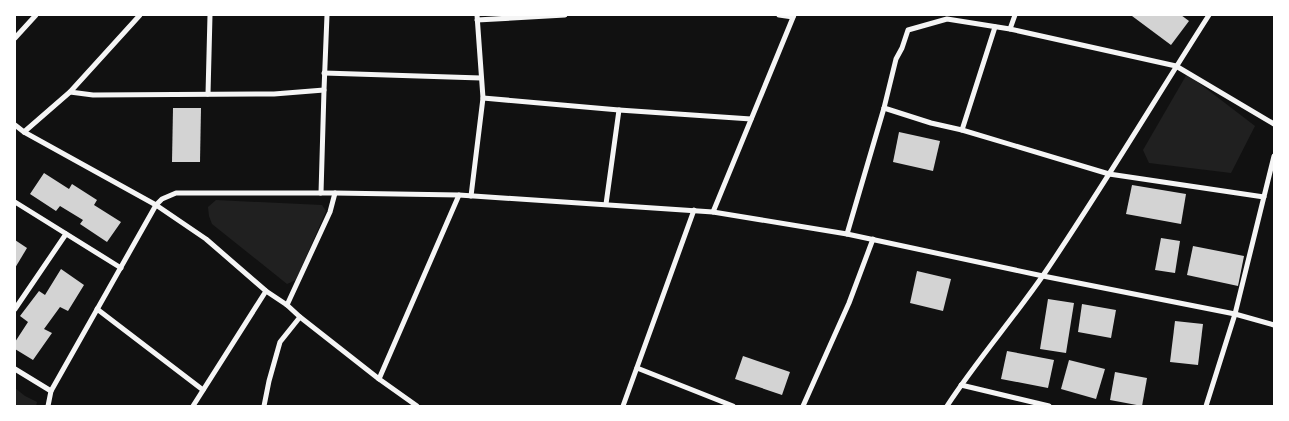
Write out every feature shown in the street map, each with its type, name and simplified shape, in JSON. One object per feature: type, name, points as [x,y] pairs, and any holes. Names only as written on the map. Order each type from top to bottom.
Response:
[{"type":"street","points":[[15,38],[36,15]]},
{"type":"street","points":[[24,132],[70,92],[140,15]]},
{"type":"street","points":[[208,94],[210,15]]},
{"type":"street","points":[[321,193],[327,15]]},
{"type":"street","points":[[471,196],[482,98],[477,18],[564,15]]},
{"type":"street","points":[[713,212],[793,16],[779,15]]},
{"type":"street","points":[[1010,29],[1015,15]]},
{"type":"street","points":[[947,406],[961,384],[1043,276],[1209,15]]},
{"type":"street","points":[[847,234],[884,108],[896,59],[908,30],[947,19],[1010,29],[1176,66],[1274,124]]},
{"type":"street","points":[[962,130],[995,27]]},
{"type":"street","points":[[324,73],[481,78]]},
{"type":"street","points":[[70,92],[93,95],[274,94],[324,90]]},
{"type":"street","points":[[482,98],[751,119]]},
{"type":"street","points":[[884,108],[1109,174],[1264,197]]},
{"type":"street","points":[[606,204],[620,110]]},
{"type":"street","points":[[15,125],[24,132],[156,205],[206,239],[266,291],[287,305],[300,318],[378,379],[417,406]]},
{"type":"street","points":[[1206,406],[1235,314],[1274,156]]},
{"type":"street","points":[[48,406],[51,391],[156,205],[176,193],[459,195],[713,212],[873,239],[1043,276],[1235,314],[1274,325]]},
{"type":"street","points":[[287,305],[330,212],[335,193]]},
{"type":"street","points":[[378,379],[459,195]]},
{"type":"street","points":[[15,202],[121,268]]},
{"type":"street","points":[[623,406],[694,210]]},
{"type":"street","points":[[15,309],[66,234]]},
{"type":"street","points":[[803,406],[849,304],[873,239]]},
{"type":"street","points":[[193,406],[266,291]]},
{"type":"street","points":[[97,309],[203,390]]},
{"type":"street","points":[[264,406],[280,342],[300,318]]},
{"type":"street","points":[[637,368],[733,406]]},
{"type":"street","points":[[15,369],[51,391]]},
{"type":"street","points":[[961,384],[1049,406]]},
{"type":"shaded area","points":[[1187,74],[1255,126],[1231,173],[1149,163],[1143,150]]},
{"type":"shaded area","points":[[216,200],[322,205],[326,211],[296,280],[287,284],[212,224],[208,207]]},
{"type":"shaded area","points":[[15,388],[37,402],[36,406],[15,406]]},
{"type":"building","points":[[1133,15],[1181,15],[1189,21],[1171,45]]},
{"type":"building","points":[[173,108],[201,108],[200,162],[172,162]]},
{"type":"building","points":[[899,132],[940,141],[933,171],[893,162]]},
{"type":"building","points":[[44,173],[69,189],[72,184],[97,200],[94,205],[121,222],[107,242],[80,224],[83,220],[60,206],[56,211],[30,194]]},
{"type":"building","points":[[1132,185],[1186,194],[1181,224],[1126,214]]},
{"type":"building","points":[[1161,238],[1180,241],[1175,273],[1155,270]]},
{"type":"building","points":[[15,240],[27,248],[15,268]]},
{"type":"building","points":[[1193,246],[1244,256],[1238,286],[1187,275]]},
{"type":"building","points":[[61,269],[84,285],[68,311],[60,307],[44,329],[52,333],[33,360],[15,349],[15,342],[28,322],[20,316],[39,291],[45,295]]},
{"type":"building","points":[[917,271],[951,279],[943,311],[910,303]]},
{"type":"building","points":[[1048,299],[1074,303],[1066,353],[1040,349]]},
{"type":"building","points":[[1082,304],[1116,310],[1111,338],[1078,332]]},
{"type":"building","points":[[1175,321],[1203,324],[1198,365],[1170,362]]},
{"type":"building","points":[[1007,351],[1054,360],[1048,388],[1001,379]]},
{"type":"building","points":[[743,356],[790,372],[782,395],[735,379]]},
{"type":"building","points":[[1069,360],[1105,369],[1096,399],[1061,389]]},
{"type":"building","points":[[1115,372],[1147,378],[1142,406],[1110,400]]}]
